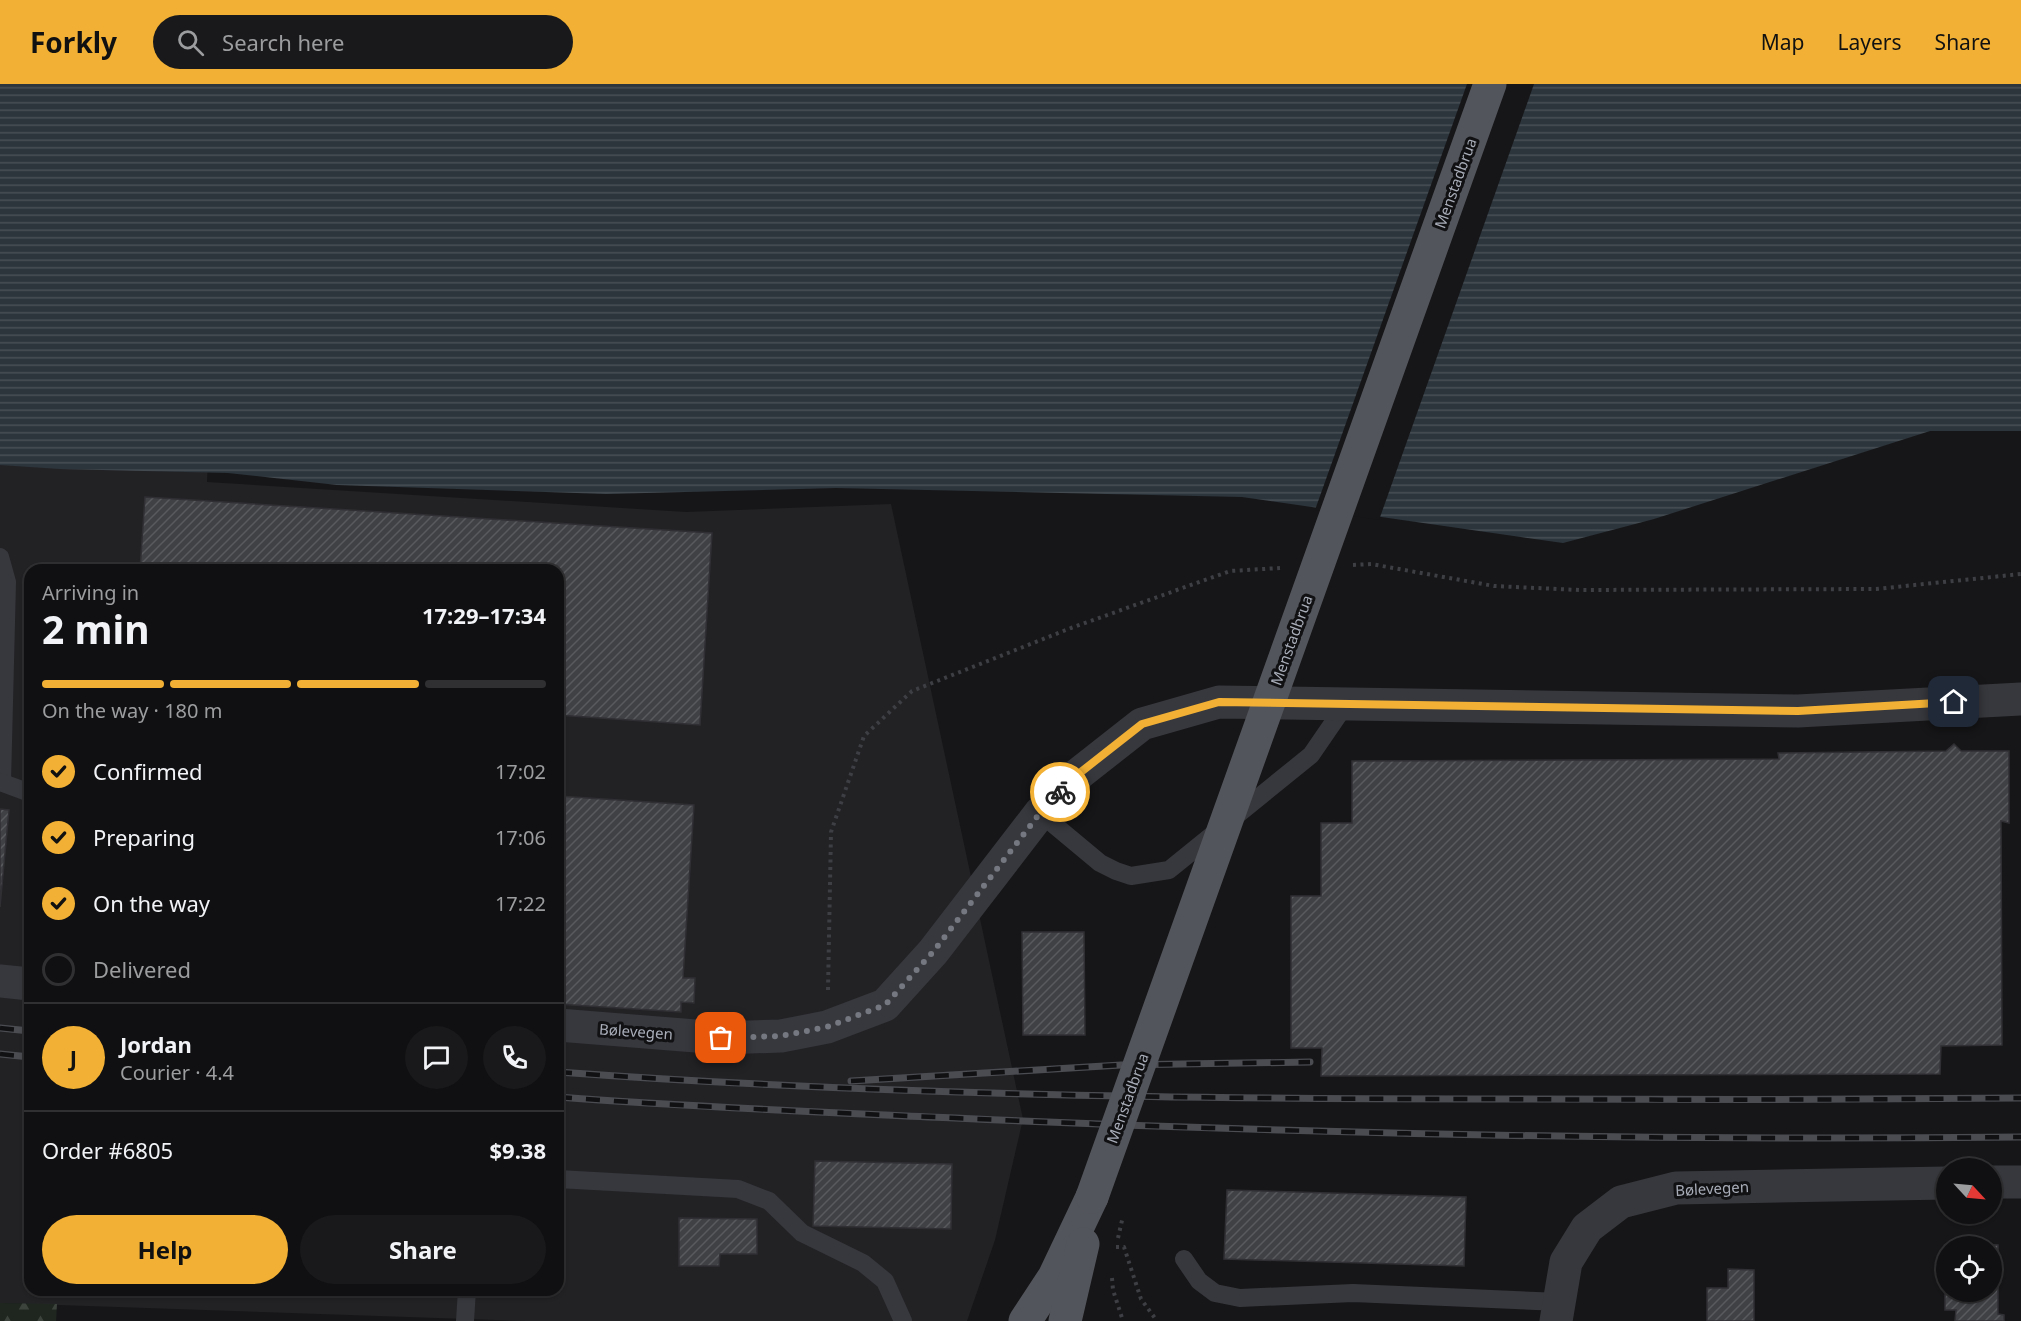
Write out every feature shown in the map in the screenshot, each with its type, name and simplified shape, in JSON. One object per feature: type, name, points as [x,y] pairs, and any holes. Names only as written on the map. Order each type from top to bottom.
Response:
[{"type":"main road","name":"Menstadbrua","points":[[1025,1321],[1054,1277],[1092,1197],[1490,84]]},
{"type":"main road","name":"Menstadbrua","points":[[1065,1321],[1092,1197]]},
{"type":"street","name":"Bølevegen","points":[[564,1025],[721,1038],[781,1036],[827,1027],[885,1005],[933,952],[1040,813],[1072,779],[1142,724],[1219,702],[1798,711],[2021,699]]},
{"type":"street","points":[[0,981],[24,983]]},
{"type":"street","points":[[2002,1182],[2021,1182]]},
{"type":"street","name":"Bølevegen","points":[[1558,1311],[1566,1262],[1587,1228],[1621,1202],[1676,1188],[1936,1183]]},
{"type":"lane","points":[[0,557],[7,582],[1,782],[24,791]]},
{"type":"lane","points":[[1040,813],[1100,862],[1116,871],[1131,876],[1169,870],[1311,755],[1346,704]]},
{"type":"lane","points":[[564,1179],[738,1189],[769,1201],[802,1233],[863,1263],[885,1281],[903,1321]]},
{"type":"lane","points":[[1184,1259],[1199,1281],[1215,1293],[1240,1298],[1353,1293],[1558,1311]]},
{"type":"lane","points":[[465,1321],[467,1296]]},
{"type":"path","points":[[1114,1257],[1124,1209]]},
{"type":"path","points":[[1116,1247],[1124,1247],[1141,1299],[1157,1321]]},
{"type":"path","points":[[1112,1268],[1113,1290],[1123,1321]]},
{"type":"shaded area","points":[[0,84],[2021,84],[2021,431],[1930,431],[1654,519],[1563,543],[1242,497],[836,488],[606,494],[337,485],[228,473],[60,469],[0,465]]},
{"type":"shaded area","points":[[209,437],[207,482],[686,512],[891,504],[1023,1119],[995,1240],[967,1321],[526,1321],[0,1303],[0,462]]},
{"type":"green space","points":[[0,1303],[57,1304],[56,1321],[0,1321]]},
{"type":"pier","points":[[1467,84],[1534,84],[1379,520],[1315,510]]},
{"type":"building","points":[[145,497],[712,533],[700,725],[564,715],[564,564],[140,564]]},
{"type":"building","points":[[1954,744],[1961,751],[2009,751],[2009,823],[2001,821],[2002,1045],[1941,1046],[1940,1074],[1321,1076],[1322,1048],[1291,1048],[1291,896],[1321,896],[1321,823],[1352,823],[1352,761],[1779,759],[1778,753],[1946,751]]},
{"type":"building","points":[[564,796],[694,805],[683,978],[695,978],[694,1003],[681,1002],[681,1012],[564,1004]]},
{"type":"building","points":[[0,809],[9,810],[0,907]]},
{"type":"building","points":[[1022,932],[1084,932],[1085,1035],[1023,1035]]},
{"type":"building","points":[[815,1161],[952,1164],[951,1229],[813,1226]]},
{"type":"building","points":[[1227,1190],[1466,1197],[1464,1266],[1224,1259]]},
{"type":"building","points":[[679,1218],[757,1219],[757,1254],[720,1254],[719,1266],[679,1266]]},
{"type":"building","points":[[1728,1269],[1754,1270],[1754,1321],[1707,1321],[1707,1288],[1728,1288]]},
{"type":"building","points":[[1945,1302],[1998,1302],[1998,1314],[2004,1315],[2004,1321],[1955,1321],[1956,1310],[1945,1310]]},
{"type":"railway","points":[[0,1028],[24,1030]]},
{"type":"railway","points":[[0,1054],[24,1056]]},
{"type":"railway","points":[[851,1081],[1121,1065],[1310,1062]]},
{"type":"railway","points":[[564,1072],[788,1086],[1017,1094],[1362,1099],[2021,1098]]},
{"type":"railway","points":[[564,1097],[955,1118],[1354,1132],[1754,1138],[2021,1137]]},
{"type":"way so far","points":[[721,1038],[781,1036],[827,1027],[885,1005],[933,952],[1040,813],[1060,792]]},
{"type":"route","points":[[1060,792],[1072,779],[1142,724],[1219,702],[1798,711],[1954,702]]}]
